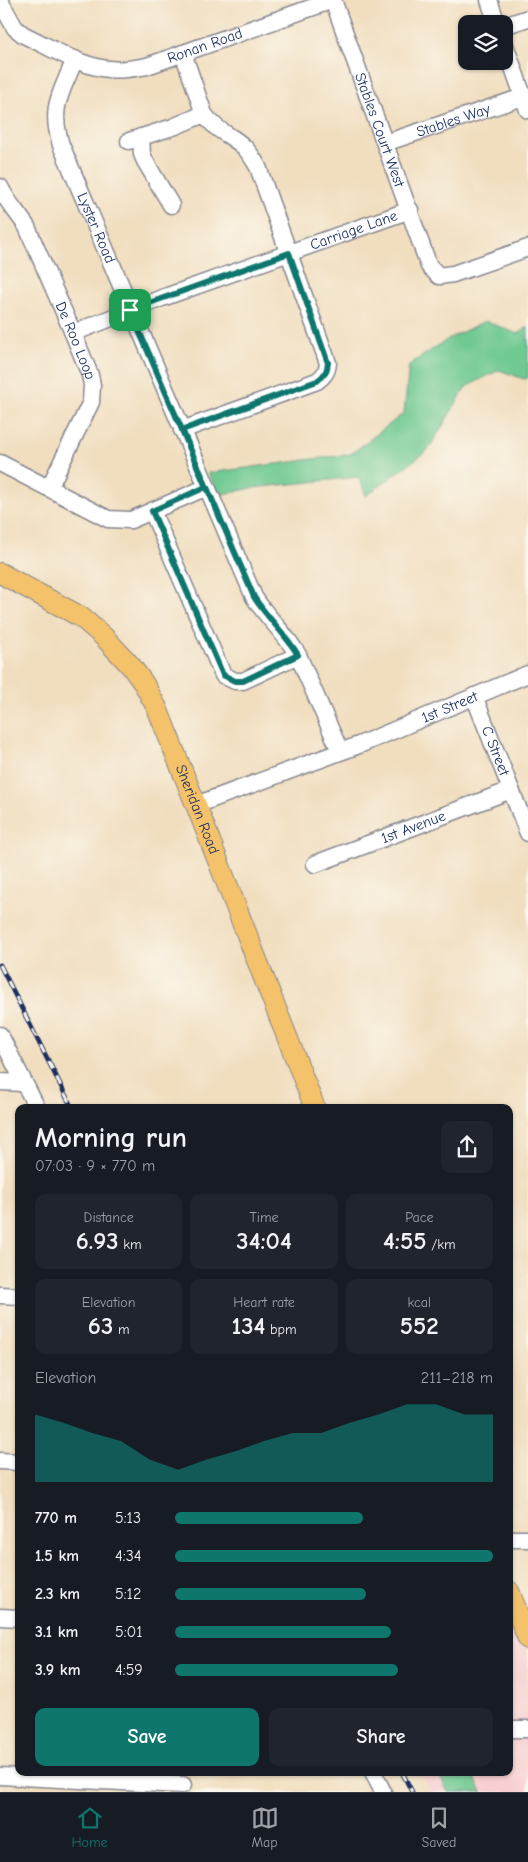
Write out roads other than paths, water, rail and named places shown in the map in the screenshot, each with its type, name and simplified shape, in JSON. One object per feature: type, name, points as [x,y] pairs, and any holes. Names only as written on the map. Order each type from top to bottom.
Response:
[{"type":"main road","name":"Sheridan Road","points":[[0,573],[81,617],[104,637],[131,666],[144,684],[156,708],[196,805],[313,1104]]},
{"type":"main road","points":[[513,1601],[528,1639]]},
{"type":"street","points":[[0,0],[15,28],[24,35],[75,59]]},
{"type":"street","name":"Ronan Road","points":[[75,59],[91,66],[108,70],[125,70],[147,66],[333,0]]},
{"type":"street","name":"Stables Court West","points":[[333,0],[429,266],[439,276],[453,274],[528,248]]},
{"type":"street","points":[[489,0],[494,15]]},
{"type":"street","points":[[513,23],[528,18]]},
{"type":"street","points":[[182,430],[317,381],[324,375],[328,363],[258,167],[243,147],[223,134],[204,114],[183,53]]},
{"type":"street","name":"Lyster Road","points":[[75,59],[56,105],[56,131],[61,145],[254,597],[263,612],[293,646],[340,751]]},
{"type":"street","points":[[513,67],[526,103]]},
{"type":"street","name":"Stables Way","points":[[385,143],[526,103]]},
{"type":"street","points":[[171,205],[145,161],[135,139],[172,128],[204,114]]},
{"type":"street","name":"De Roo Loop","points":[[2,196],[18,212],[26,227],[73,333],[90,375],[92,385],[91,402],[48,488]]},
{"type":"street","name":"Carriage Lane","points":[[73,333],[130,310],[410,210]]},
{"type":"street","points":[[0,463],[108,519],[131,520],[206,487]]},
{"type":"street","points":[[152,511],[223,675],[235,681],[243,681],[298,655]]},
{"type":"street","name":"1st Street","points":[[196,805],[372,739],[528,674]]},
{"type":"street","name":"C Street","points":[[474,696],[528,833]]},
{"type":"street","name":"1st Avenue","points":[[315,864],[511,790]]},
{"type":"street","points":[[0,1035],[35,1104]]},
{"type":"street","points":[[0,1082],[24,1083]]},
{"type":"street","points":[[0,1295],[15,1296]]},
{"type":"street","points":[[0,1462],[15,1462]]},
{"type":"street","points":[[513,1539],[528,1539]]},
{"type":"street","points":[[0,1617],[15,1618]]},
{"type":"street","points":[[513,1729],[528,1729]]},
{"type":"street","points":[[0,1776],[183,1783]]},
{"type":"street","points":[[375,1776],[383,1792]]},
{"type":"railway","points":[[0,965],[70,1104]]},
{"type":"railway","points":[[404,1776],[412,1792]]}]
